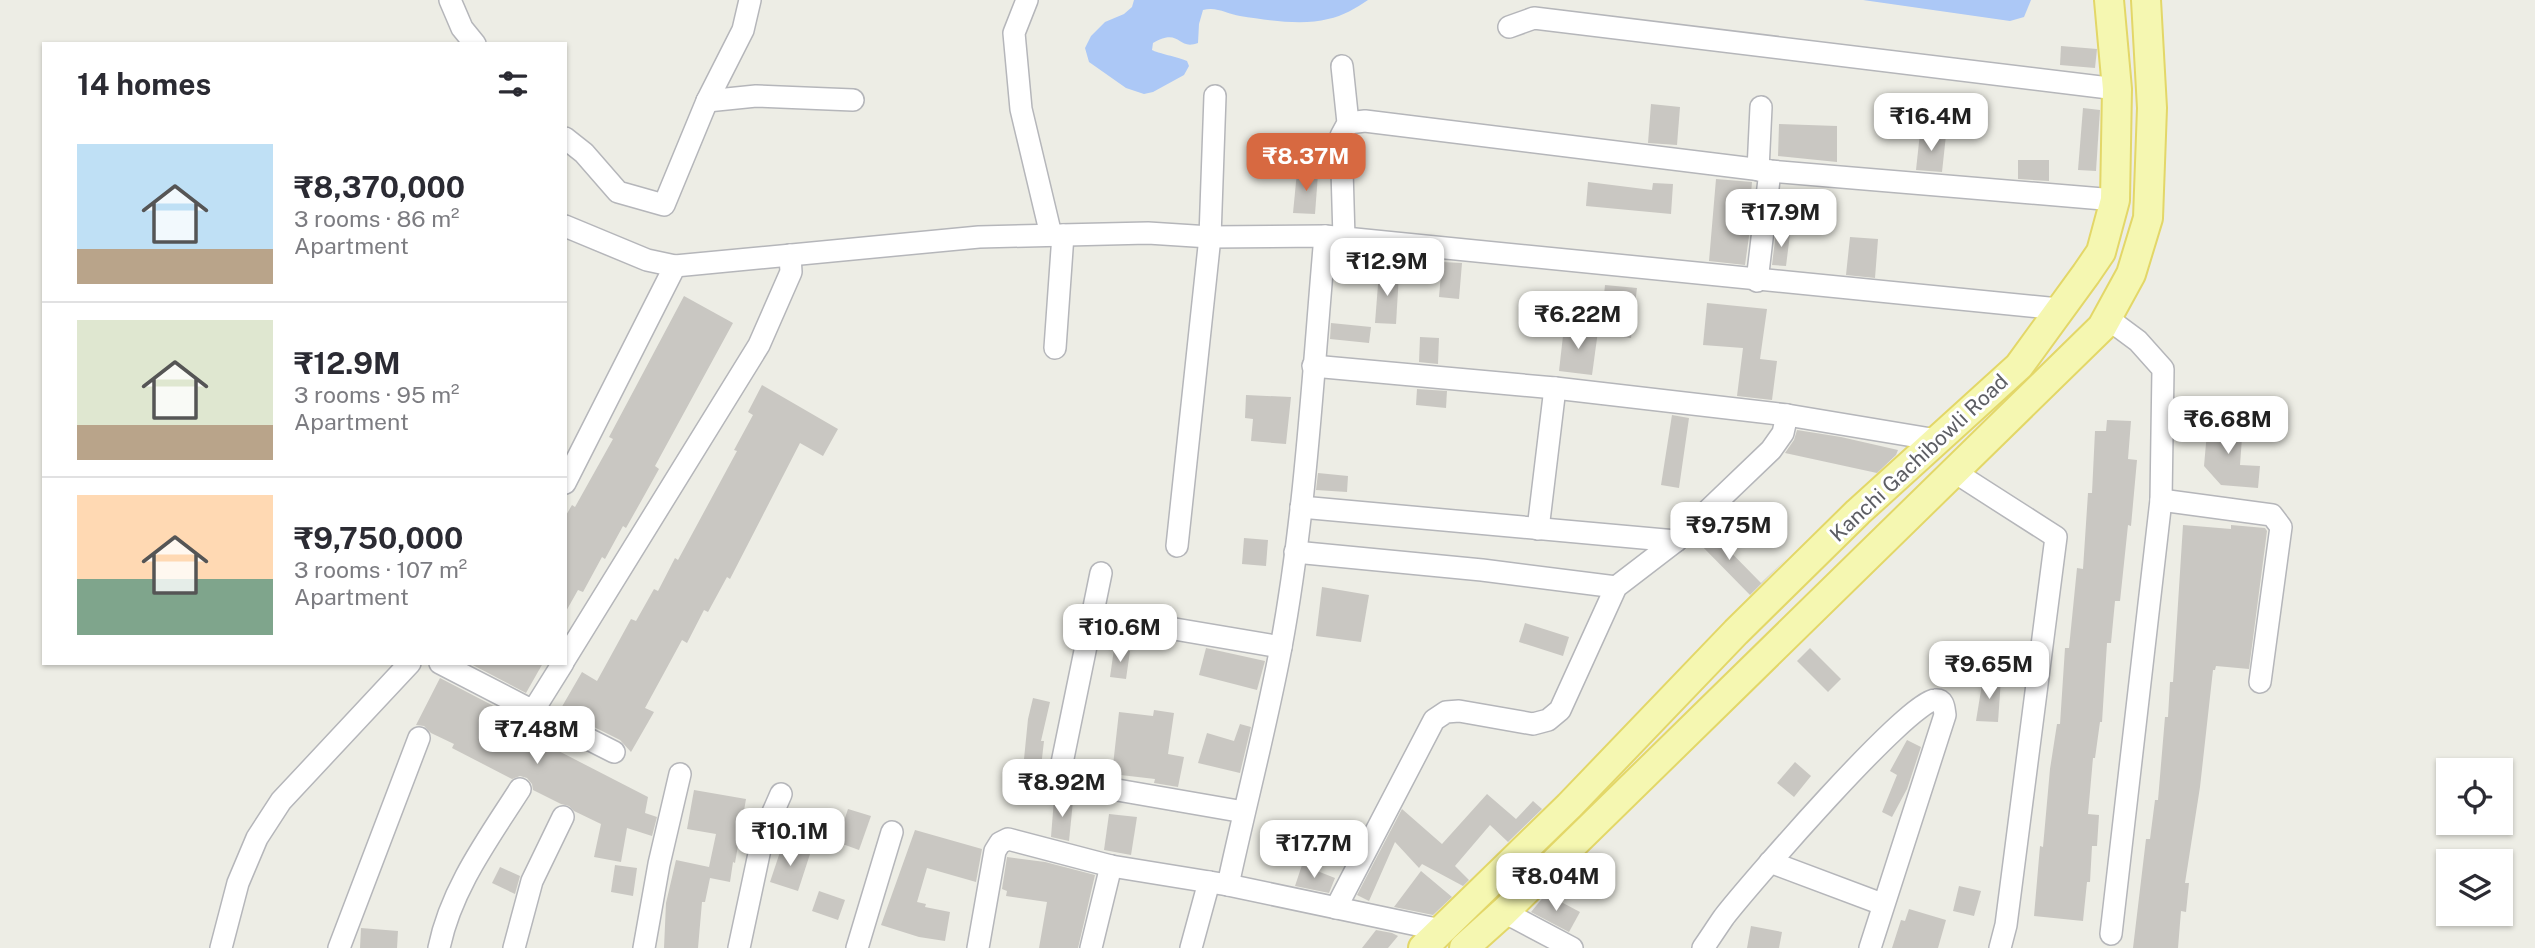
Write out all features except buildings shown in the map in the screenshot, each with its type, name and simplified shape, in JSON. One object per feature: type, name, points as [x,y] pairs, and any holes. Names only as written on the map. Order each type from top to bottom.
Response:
[{"type":"main road","name":"Kanchi Gachibowli Road","points":[[1432,939],[1569,806],[1736,632],[1848,521],[2019,366],[2101,252],[2115,200],[2117,89],[2109,0]]},
{"type":"main road","name":"Kanchi Gachibowli Road","points":[[1464,948],[1504,912],[2102,327],[2131,274],[2148,218],[2152,108],[2146,0]]},
{"type":"street","points":[[450,0],[462,29],[473,42]]},
{"type":"street","points":[[567,140],[584,153],[618,192],[664,205],[707,101],[743,30],[750,0]]},
{"type":"street","points":[[1027,0],[1014,33],[1021,109],[1057,235],[1055,348]]},
{"type":"street","points":[[1509,27],[1534,18],[2117,89]]},
{"type":"street","points":[[1342,66],[1348,123]]},
{"type":"street","points":[[707,101],[756,96],[853,100]]},
{"type":"street","points":[[1177,546],[1210,237],[1215,96]]},
{"type":"street","points":[[1757,281],[1764,170],[1761,107]]},
{"type":"street","points":[[1191,948],[1219,884],[1244,812],[1281,647],[1301,507],[1313,366],[1335,237],[1341,135],[1344,126],[1365,121],[1764,170],[2115,200]]},
{"type":"street","points":[[567,227],[647,260],[675,266],[979,237],[1148,233],[1210,237],[1335,237],[2059,309]]},
{"type":"street","points":[[567,656],[759,345],[791,272],[790,254]]},
{"type":"street","points":[[567,478],[675,266]]},
{"type":"street","points":[[2107,318],[2138,341],[2163,369],[2161,500],[2111,934]]},
{"type":"street","points":[[1313,366],[1555,388],[1787,415],[1937,440]]},
{"type":"street","points":[[1538,529],[1555,388]]},
{"type":"street","points":[[1336,908],[1434,720],[1446,712],[1459,711],[1533,724],[1548,720],[1560,710],[1616,587],[1676,541],[1770,450],[1783,433],[1787,415]]},
{"type":"street","points":[[1953,471],[2056,537],[2008,911],[2000,948]]},
{"type":"street","points":[[2161,500],[2272,515],[2281,527],[2260,682]]},
{"type":"street","points":[[1301,507],[1676,541]]},
{"type":"street","points":[[1295,552],[1482,570],[1616,587]]},
{"type":"street","points":[[1101,573],[1062,773],[1067,779],[1244,812]]},
{"type":"street","points":[[1092,615],[1281,647]]},
{"type":"street","points":[[221,948],[243,872],[257,838],[281,801],[408,665]]},
{"type":"street","points":[[444,665],[614,752]]},
{"type":"street","points":[[533,711],[562,665]]},
{"type":"street","points":[[1703,948],[1725,916],[1770,862],[1893,730],[1927,702],[1936,699],[1941,701],[1945,715],[1870,948]]},
{"type":"street","points":[[339,948],[419,738]]},
{"type":"street","points":[[644,948],[659,864],[680,774]]},
{"type":"street","points":[[439,948],[444,921],[462,883],[520,789]]},
{"type":"street","points":[[739,948],[763,835],[781,794]]},
{"type":"street","points":[[514,948],[532,881],[563,817]]},
{"type":"street","points":[[857,948],[892,832]]},
{"type":"street","points":[[978,948],[995,851],[1000,843],[1008,839],[1111,866],[1219,884],[1336,908],[1432,939]]},
{"type":"street","points":[[1770,862],[1882,904]]},
{"type":"street","points":[[1091,948],[1111,866]]},
{"type":"street","points":[[1504,912],[1572,948]]},
{"type":"water","points":[[1134,0],[1368,0],[1339,16],[1307,22],[1273,21],[1217,10],[1203,10],[1198,43],[1186,44],[1169,37],[1153,43],[1152,50],[1187,61],[1189,66],[1184,75],[1144,94],[1126,88],[1089,62],[1085,48],[1091,36],[1105,22],[1124,14],[1132,7]]},
{"type":"water","points":[[1863,0],[2031,0],[2024,17],[2010,21]]}]
